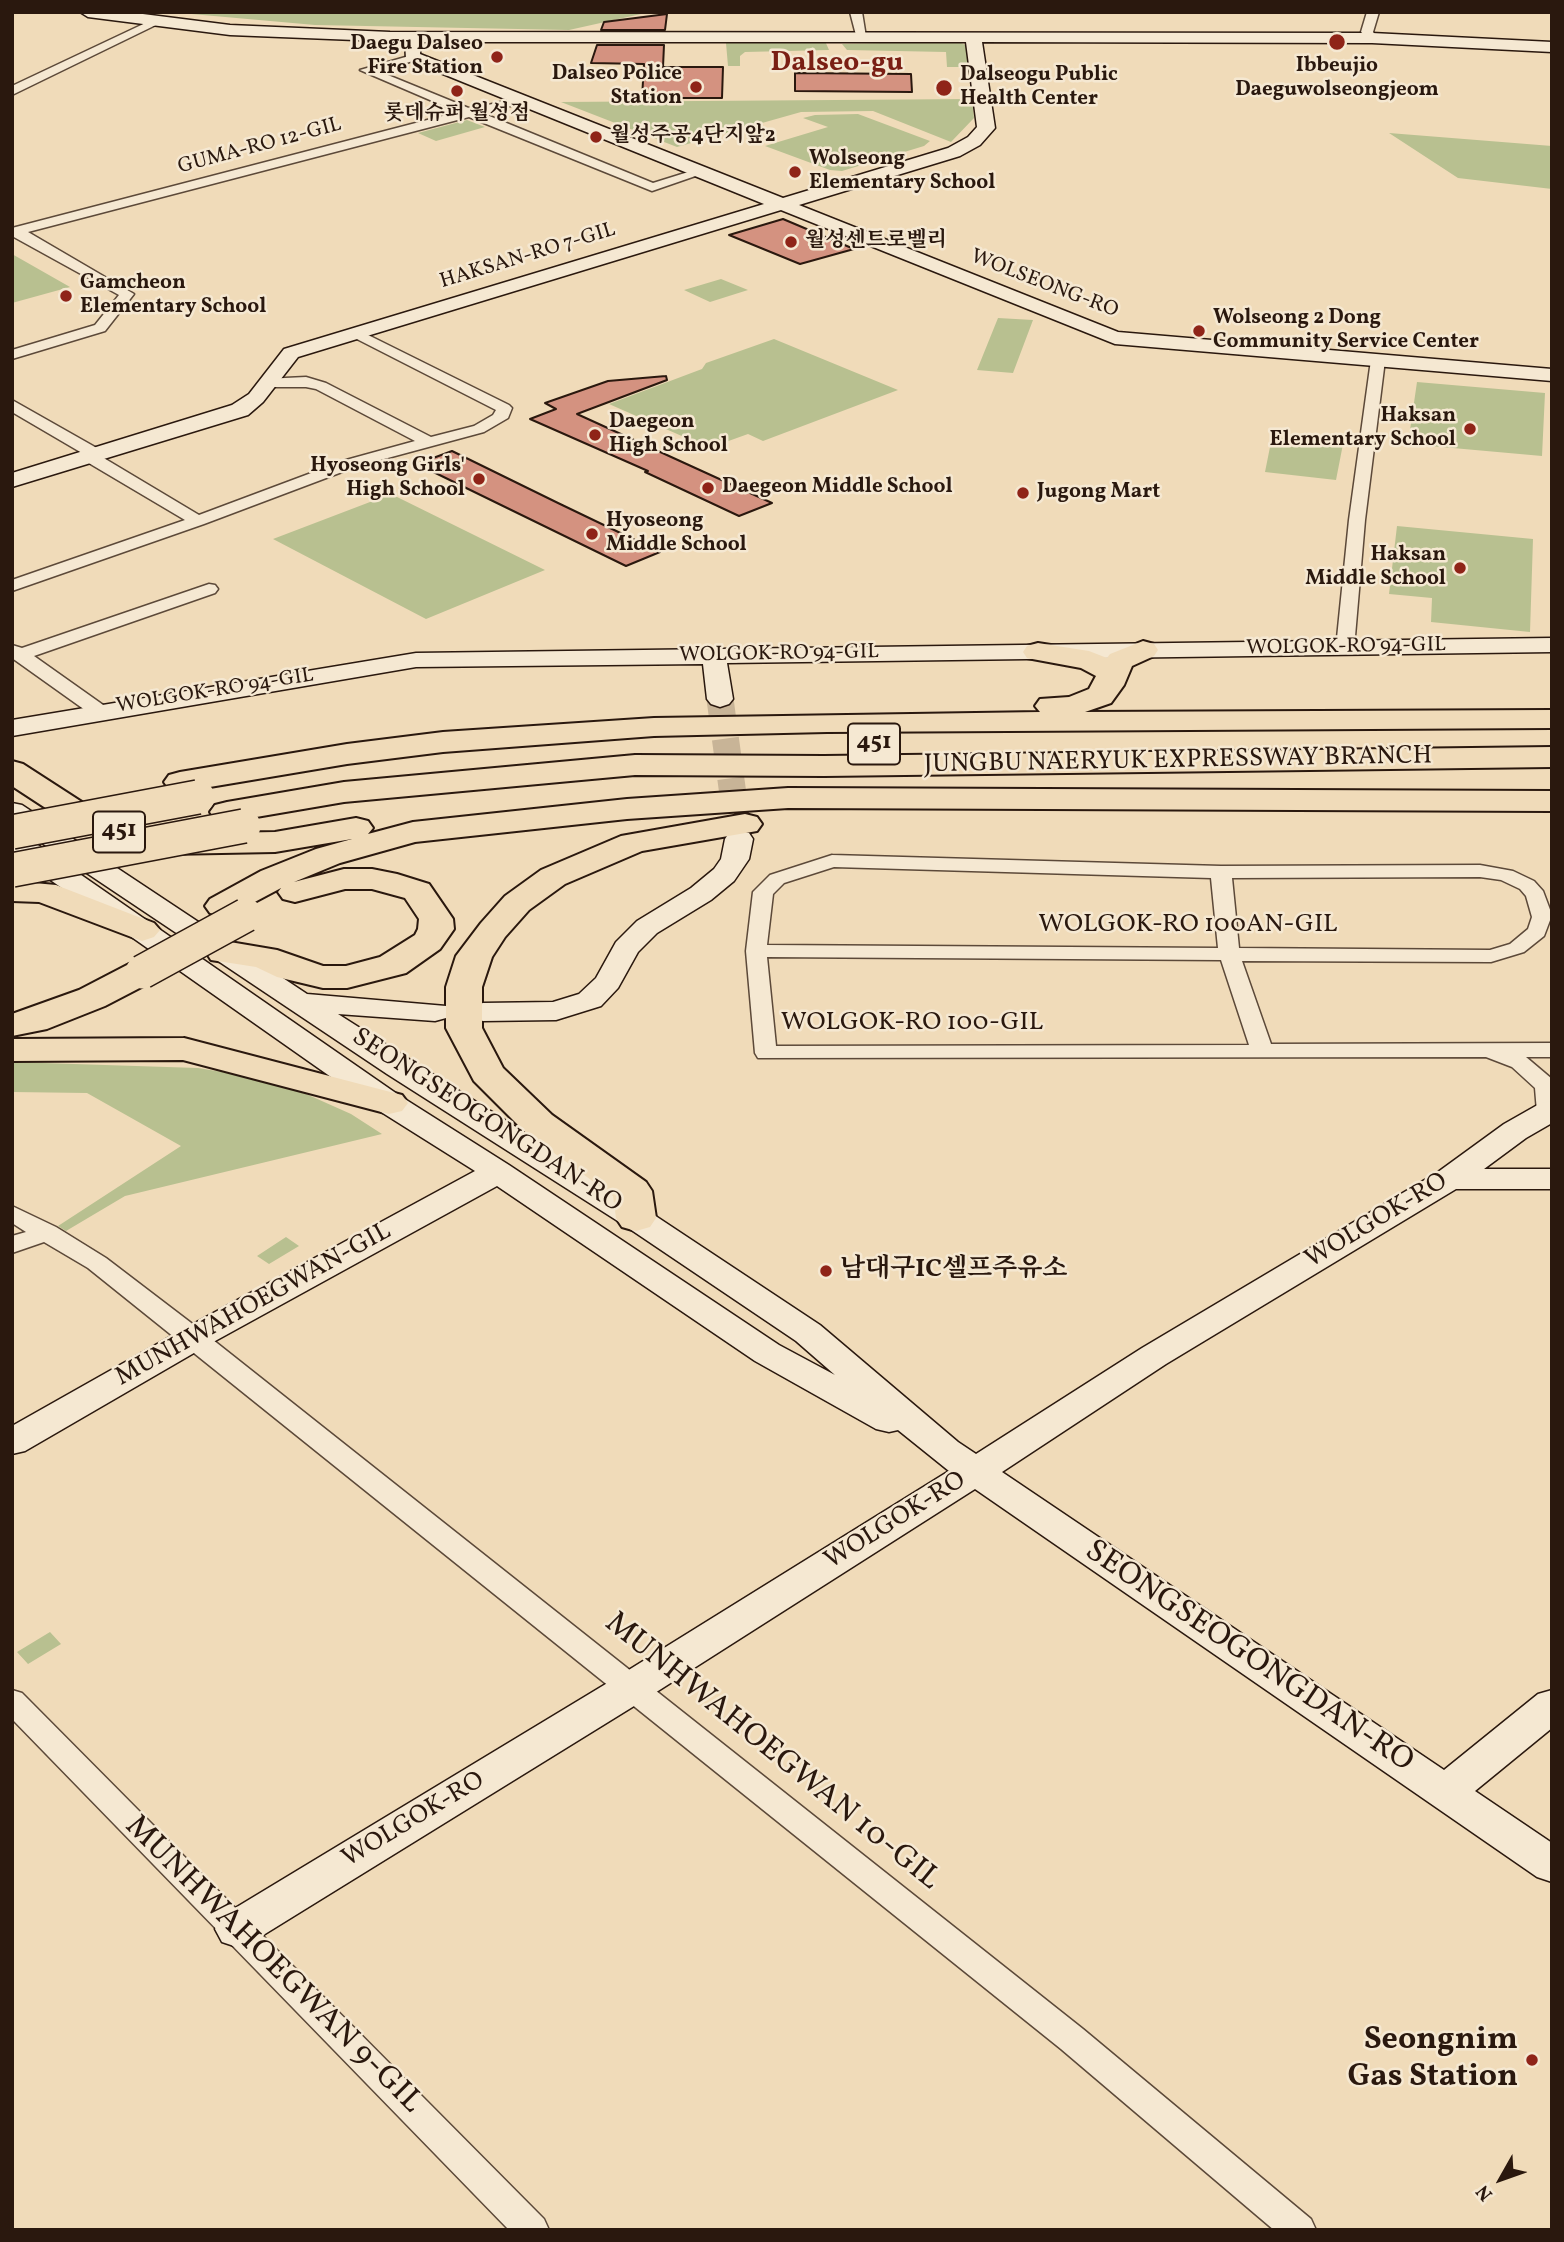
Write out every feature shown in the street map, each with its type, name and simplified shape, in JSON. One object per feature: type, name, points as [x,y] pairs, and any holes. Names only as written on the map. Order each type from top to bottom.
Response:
[{"type":"highway","points":[[12,870],[212,804],[347,754],[795,707],[1073,706],[1100,696],[1109,685],[1121,660],[1143,650]]},
{"type":"highway","points":[[1038,652],[1089,660],[1112,674]]},
{"type":"highway","points":[[443,742],[654,727],[813,723],[1552,719]]},
{"type":"highway","name":"JUNGBU NAERYUK EXPRESSWAY BRANCH","points":[[12,852],[343,775],[443,763],[642,747],[1552,737]]},
{"type":"highway","name":"JUNGBU NAERYUK EXPRESSWAY BRANCH","points":[[12,832],[212,804],[635,765],[824,766],[1552,757]]},
{"type":"highway","points":[[12,771],[76,813],[130,835],[168,844],[275,842],[370,826],[625,796],[680,793],[792,788],[1042,799]]},
{"type":"highway","points":[[12,813],[791,777],[1552,776]]},
{"type":"highway","points":[[235,911],[273,878],[328,856],[426,831],[627,809],[788,798],[1552,801]]},
{"type":"highway","points":[[12,1017],[86,995],[281,886],[348,860],[500,833],[789,808],[1552,817]]},
{"type":"highway","points":[[636,1218],[632,1191],[538,1123],[487,1073],[464,1028],[464,987],[474,956],[493,929],[517,903],[553,877],[592,858],[633,843],[705,829],[763,822],[998,812]]},
{"type":"highway","points":[[224,952],[264,958],[290,969],[323,977],[347,977],[393,965],[422,948],[436,929],[436,919],[429,905],[417,891],[372,880],[344,879],[288,893],[235,911]]},
{"type":"highway","points":[[12,891],[44,892],[142,930]]},
{"type":"highway","points":[[12,1007],[133,967]]},
{"type":"highway","points":[[12,1025],[34,1021],[92,998],[133,967]]},
{"type":"highway","points":[[12,1050],[184,1049],[389,1103]]},
{"type":"street","points":[[88,12],[230,30],[412,37],[862,35],[1371,38],[1552,47]]},
{"type":"street","points":[[856,12],[862,35]]},
{"type":"street","points":[[1371,38],[1367,32],[1373,12]]},
{"type":"street","points":[[12,90],[158,21]]},
{"type":"street","points":[[412,37],[412,56],[416,57]]},
{"type":"street","name":"HAKSAN-RO 7-GIL","points":[[12,480],[240,410],[256,398],[291,352],[935,158],[974,141],[986,128],[973,37]]},
{"type":"street","points":[[416,57],[366,70],[652,187],[701,173]]},
{"type":"street","name":"WOLSEONG-RO","points":[[416,57],[1115,338],[1552,375]]},
{"type":"street","name":"GUMA-RO 12-GIL","points":[[15,232],[518,100]]},
{"type":"street","points":[[12,355],[100,328],[127,294],[15,232]]},
{"type":"street","points":[[12,586],[198,521],[352,463],[479,429],[500,418],[504,408],[356,333]]},
{"type":"street","points":[[1345,648],[1357,520],[1378,360]]},
{"type":"street","points":[[269,382],[306,382],[321,386],[429,443]]},
{"type":"street","points":[[12,405],[198,521]]},
{"type":"street","points":[[16,652],[209,589]]},
{"type":"street","name":"WOLGOK-RO 94-GIL","points":[[12,728],[99,711],[416,660],[1552,645]]},
{"type":"street","points":[[16,652],[99,711]]},
{"type":"street","points":[[714,656],[720,699]]},
{"type":"street","points":[[12,750],[46,722]]},
{"type":"street","name":"SEONGSEOGONGDAN-RO","points":[[12,813],[398,1067],[636,1218],[807,1333],[960,1462]]},
{"type":"street","points":[[484,1012],[556,1011],[590,1000],[608,982],[626,948],[647,927],[701,894],[724,874],[735,859],[739,839]]},
{"type":"street","name":"SEONGSEOGONGDAN-RO","points":[[12,840],[389,1103],[498,1172],[767,1353],[960,1462],[1552,1865]]},
{"type":"street","name":"WOLGOK-RO 100-GIL","points":[[1506,875],[1479,871],[1221,872],[832,862],[777,879],[763,892],[756,951],[766,1053],[1552,1050]]},
{"type":"street","points":[[1221,872],[1229,954],[1262,1051]]},
{"type":"street","name":"WOLGOK-RO 100AN-GIL","points":[[756,951],[1491,956],[1517,948],[1537,932],[1542,917],[1536,895],[1527,885],[1506,875]]},
{"type":"street","points":[[299,1002],[435,1012],[399,1025],[391,1034],[388,1045],[398,1067]]},
{"type":"street","points":[[1483,1051],[1520,1062],[1546,1086],[1550,1111]]},
{"type":"street","name":"WOLGOK-RO","points":[[237,1929],[633,1687],[960,1462],[1154,1356],[1449,1179],[1516,1131],[1550,1111]]},
{"type":"street","name":"MUNHWAHOEGWAN-GIL","points":[[12,1442],[194,1338],[498,1172]]},
{"type":"street","points":[[1449,1179],[1552,1179]]},
{"type":"street","name":"MUNHWAHOEGWAN 10-GIL","points":[[12,1213],[97,1263],[194,1338],[1089,2053],[1299,2230]]},
{"type":"street","points":[[12,1245],[48,1232]]},
{"type":"street","name":"MUNHWAHOEGWAN 9-GIL","points":[[12,1701],[532,2230]]},
{"type":"street","points":[[1445,1792],[1552,1705]]},
{"type":"green space","points":[[169,12],[650,12],[569,30],[315,25]]},
{"type":"green space","points":[[825,41],[829,50],[745,52],[740,56],[740,66],[728,66],[726,43]]},
{"type":"green space","points":[[956,41],[968,46],[975,72],[963,72],[961,67],[947,67],[946,52],[847,50],[842,44]]},
{"type":"green space","points":[[972,99],[974,118],[951,142],[873,111],[801,112],[677,147],[561,102]]},
{"type":"green space","points":[[858,114],[930,141],[924,146],[842,171],[830,170],[765,146],[828,127],[803,118],[815,115]]},
{"type":"green space","points":[[467,120],[485,127],[436,141],[418,133]]},
{"type":"green space","points":[[1389,133],[1552,146],[1552,189],[1458,178]]},
{"type":"green space","points":[[12,254],[70,287],[12,303]]},
{"type":"green space","points":[[721,279],[748,290],[710,302],[684,290]]},
{"type":"green space","points":[[998,318],[1033,320],[1013,373],[977,370]]},
{"type":"green space","points":[[774,339],[898,390],[763,441],[748,434],[709,448],[609,404],[702,369],[706,363]]},
{"type":"green space","points":[[1417,382],[1545,393],[1542,456],[1408,444]]},
{"type":"green space","points":[[1272,437],[1343,444],[1336,480],[1265,472]]},
{"type":"green space","points":[[391,494],[545,570],[426,619],[273,539]]},
{"type":"green space","points":[[1397,526],[1533,539],[1530,632],[1431,622],[1432,598],[1389,594]]},
{"type":"green space","points":[[12,1062],[198,1068],[277,1081],[351,1114],[382,1134],[125,1196],[66,1231],[58,1226],[181,1146],[87,1093],[12,1092]]},
{"type":"green space","points":[[286,1237],[299,1246],[269,1264],[257,1256]]},
{"type":"green space","points":[[50,1632],[61,1644],[28,1664],[17,1652]]},
{"type":"building","points":[[667,14],[665,30],[601,30],[604,22]]},
{"type":"building","points":[[597,45],[664,45],[663,67],[723,67],[722,98],[642,98],[644,64],[591,63]]},
{"type":"building","points":[[795,73],[911,74],[912,92],[795,91]]},
{"type":"building","name":"월성센트로벨리","points":[[783,219],[854,249],[800,264],[729,235]]},
{"type":"building","points":[[666,376],[667,380],[577,414],[772,503],[739,516],[645,472],[648,471],[530,419],[556,409],[545,403],[608,381]]},
{"type":"building","points":[[452,451],[660,552],[626,566],[417,464]]},
{"type":"tunnel","points":[[720,699],[739,839]]},
{"type":"place","name":"Ibbeujio Daeguwolseongjeom","points":[[1337,42]]},
{"type":"place","name":"Daegu Dalseo Fire Station","points":[[497,57]]},
{"type":"place","name":"Dalseo Police Station","points":[[696,87]]},
{"type":"place","name":"Dalseogu Public Health Center","points":[[944,88]]},
{"type":"place","name":"롯데슈퍼 월성점","points":[[457,91]]},
{"type":"place","name":"월성주공4단지앞2","points":[[596,137]]},
{"type":"place","name":"Wolseong Elementary School","points":[[795,172]]},
{"type":"place","name":"월성센트로벨리","points":[[791,242]]},
{"type":"place","name":"Gamcheon Elementary School","points":[[66,296]]},
{"type":"place","name":"Wolseong 2 Dong Community Service Center","points":[[1199,331]]},
{"type":"place","name":"Haksan Elementary School","points":[[1470,429]]},
{"type":"place","name":"Daegeon High School","points":[[595,435]]},
{"type":"place","name":"Hyoseong Girls' High School","points":[[479,479]]},
{"type":"place","name":"Daegeon Middle School","points":[[708,488]]},
{"type":"place","name":"Jugong Mart","points":[[1023,493]]},
{"type":"place","name":"Hyoseong Middle School","points":[[592,534]]},
{"type":"place","name":"Haksan Middle School","points":[[1460,568]]},
{"type":"place","name":"남대구IC셀프주유소","points":[[826,1271]]},
{"type":"place","name":"Seongnim Gas Station","points":[[1532,2060]]},
{"type":"district","name":"Dalseo-gu","points":[[837,65]]}]
